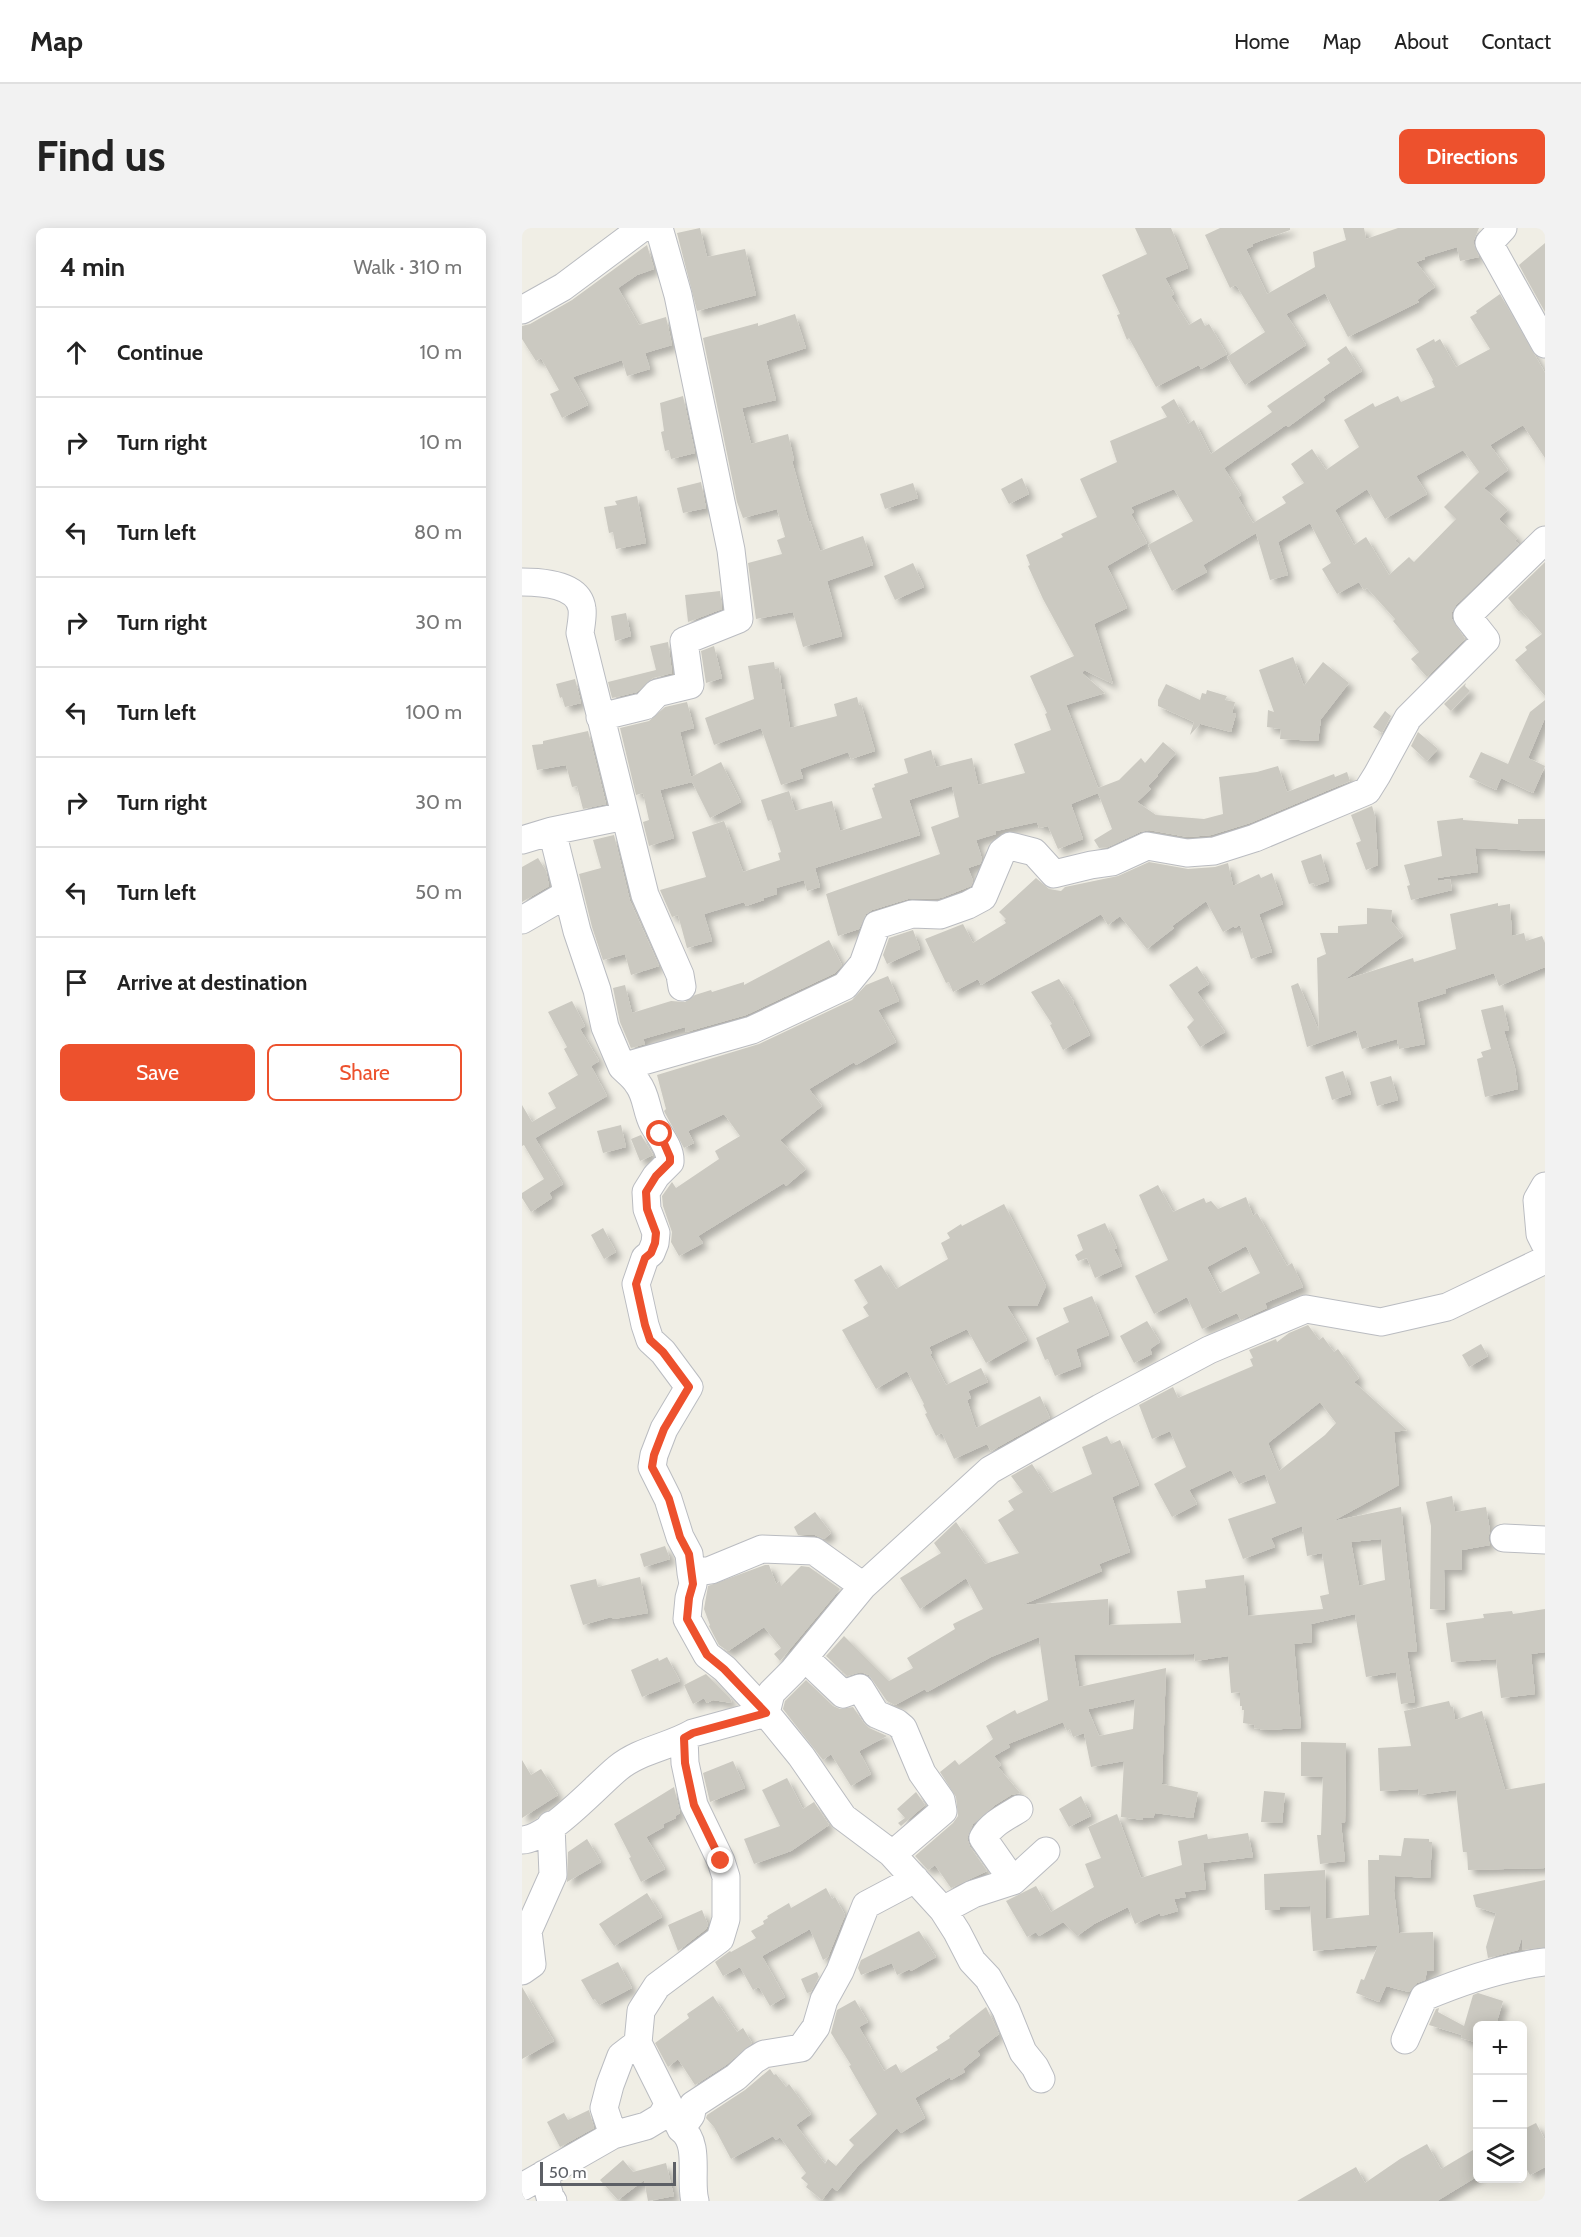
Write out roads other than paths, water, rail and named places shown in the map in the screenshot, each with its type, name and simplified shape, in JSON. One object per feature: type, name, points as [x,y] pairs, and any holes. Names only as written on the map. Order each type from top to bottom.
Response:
[{"type":"street","points":[[522,310],[563,287],[642,228]]},
{"type":"street","points":[[600,717],[645,706],[657,693],[690,685],[684,641],[739,619],[731,550],[678,295],[659,228]]},
{"type":"street","points":[[1503,228],[1489,243],[1545,344]]},
{"type":"street","points":[[622,1067],[752,1030],[845,986],[863,964],[877,925],[912,914],[940,915],[983,897],[1002,852],[1011,846],[1034,852],[1054,874],[1112,862],[1147,846],[1187,853],[1214,851],[1255,838],[1366,791],[1377,776],[1408,718],[1486,640],[1467,616],[1545,540]]},
{"type":"street","points":[[522,582],[556,586],[571,592],[579,600],[583,610],[579,633],[645,895],[680,975],[682,987]]},
{"type":"street","points":[[522,840],[552,831],[625,816]]},
{"type":"street","points":[[552,831],[567,894],[597,990],[605,1027],[622,1067],[638,1082],[645,1096],[653,1124],[670,1157],[670,1162],[656,1176],[646,1192],[647,1209],[656,1233],[655,1243],[651,1253],[645,1258],[636,1284],[650,1340],[663,1352],[689,1387],[664,1429],[652,1467],[669,1499],[680,1537],[689,1554],[693,1584],[687,1619],[707,1655],[724,1669],[766,1713],[801,1756],[843,1817],[891,1853],[943,1910],[972,1961],[988,1978],[1006,2010],[1023,2052],[1041,2079]]},
{"type":"street","points":[[522,920],[567,894]]},
{"type":"street","points":[[1545,1186],[1537,1200],[1540,1234],[1545,1245]]},
{"type":"street","points":[[766,1713],[771,1693],[805,1658],[863,1586],[990,1470],[1209,1350],[1306,1309],[1381,1322],[1447,1306],[1545,1260]]},
{"type":"street","points":[[1504,1538],[1545,1540]]},
{"type":"street","points":[[691,1573],[711,1570],[762,1549],[814,1551],[863,1586]]},
{"type":"street","points":[[805,1658],[843,1694],[860,1688],[876,1714],[903,1728],[922,1773],[941,1800],[943,1811],[891,1853]]},
{"type":"street","points":[[522,1839],[540,1835],[580,1803],[619,1767],[643,1752],[693,1733],[766,1713]]},
{"type":"street","points":[[684,1738],[685,1763],[694,1805],[721,1861],[726,1877],[726,1919],[720,1939],[682,1965],[657,1986],[641,2011],[638,2043],[668,2105],[681,2129],[686,2133],[691,2148],[694,2200]]},
{"type":"street","points":[[1012,1881],[983,1838],[987,1831],[998,1822],[1019,1809]]},
{"type":"street","points":[[522,1971],[532,1964],[528,1931],[553,1875],[551,1825]]},
{"type":"street","points":[[943,1910],[973,1894],[1012,1881],[1046,1851]]},
{"type":"street","points":[[681,2129],[691,2115],[693,2105],[745,2070],[754,2060],[764,2054],[801,2048],[816,2027],[824,2000],[840,1971],[866,1905],[915,1879]]},
{"type":"street","points":[[1405,2040],[1424,1997],[1462,1981],[1524,1964],[1545,1962]]},
{"type":"street","points":[[613,2135],[604,2108],[610,2085],[621,2056],[638,2043]]},
{"type":"street","points":[[553,2201],[533,2180],[613,2135],[646,2126],[661,2117],[668,2105]]}]
